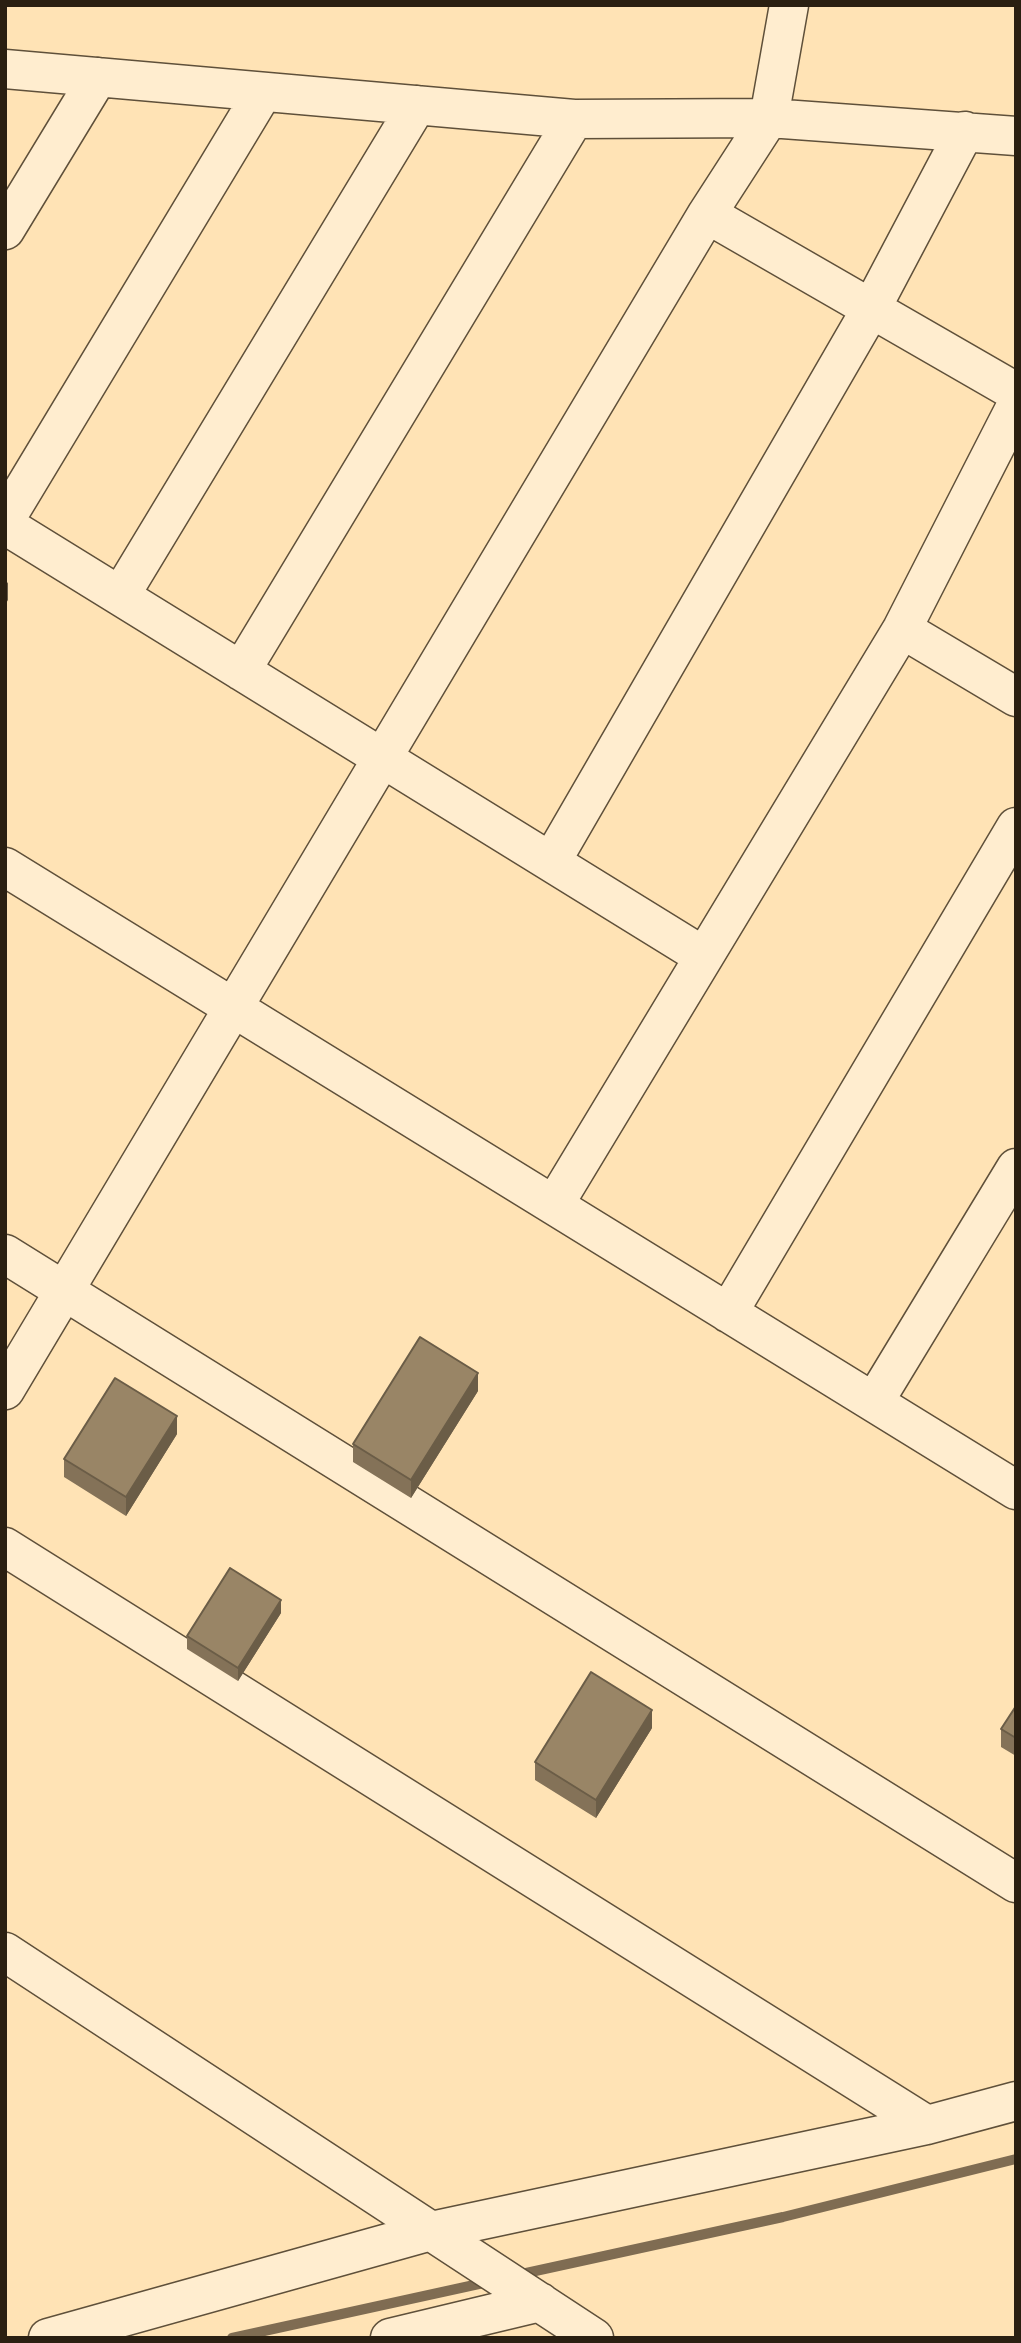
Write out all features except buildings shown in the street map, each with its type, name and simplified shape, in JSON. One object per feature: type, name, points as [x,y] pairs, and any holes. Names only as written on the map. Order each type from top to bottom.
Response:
[{"type":"street","points":[[5,1390],[707,214],[769,118],[789,5]]},
{"type":"street","points":[[5,69],[574,119],[769,118],[1016,136]]},
{"type":"street","points":[[5,230],[98,77]]},
{"type":"street","points":[[5,520],[263,92]]},
{"type":"street","points":[[120,596],[417,105]]},
{"type":"street","points":[[241,671],[574,119]]},
{"type":"street","points":[[551,862],[871,309],[965,131]]},
{"type":"street","points":[[707,214],[1016,391]]},
{"type":"street","points":[[554,1205],[902,629],[1016,407]]},
{"type":"street","points":[[5,525],[703,956]]},
{"type":"street","points":[[902,629],[1016,697]]},
{"type":"street","points":[[728,1313],[1016,827]]},
{"type":"street","points":[[5,867],[1016,1490]]},
{"type":"street","points":[[874,1402],[1016,1168]]},
{"type":"street","points":[[5,1254],[1016,1883]]},
{"type":"street","points":[[5,1548],[927,2124]]},
{"type":"street","points":[[5,1952],[594,2338]]},
{"type":"street","points":[[48,2338],[432,2231],[927,2124],[1016,2101]]},
{"type":"street","points":[[390,2338],[540,2302]]},
{"type":"waterway","points":[[517,2275],[783,2217],[1016,2159]]},
{"type":"waterway","points":[[232,2338],[488,2282]]}]
